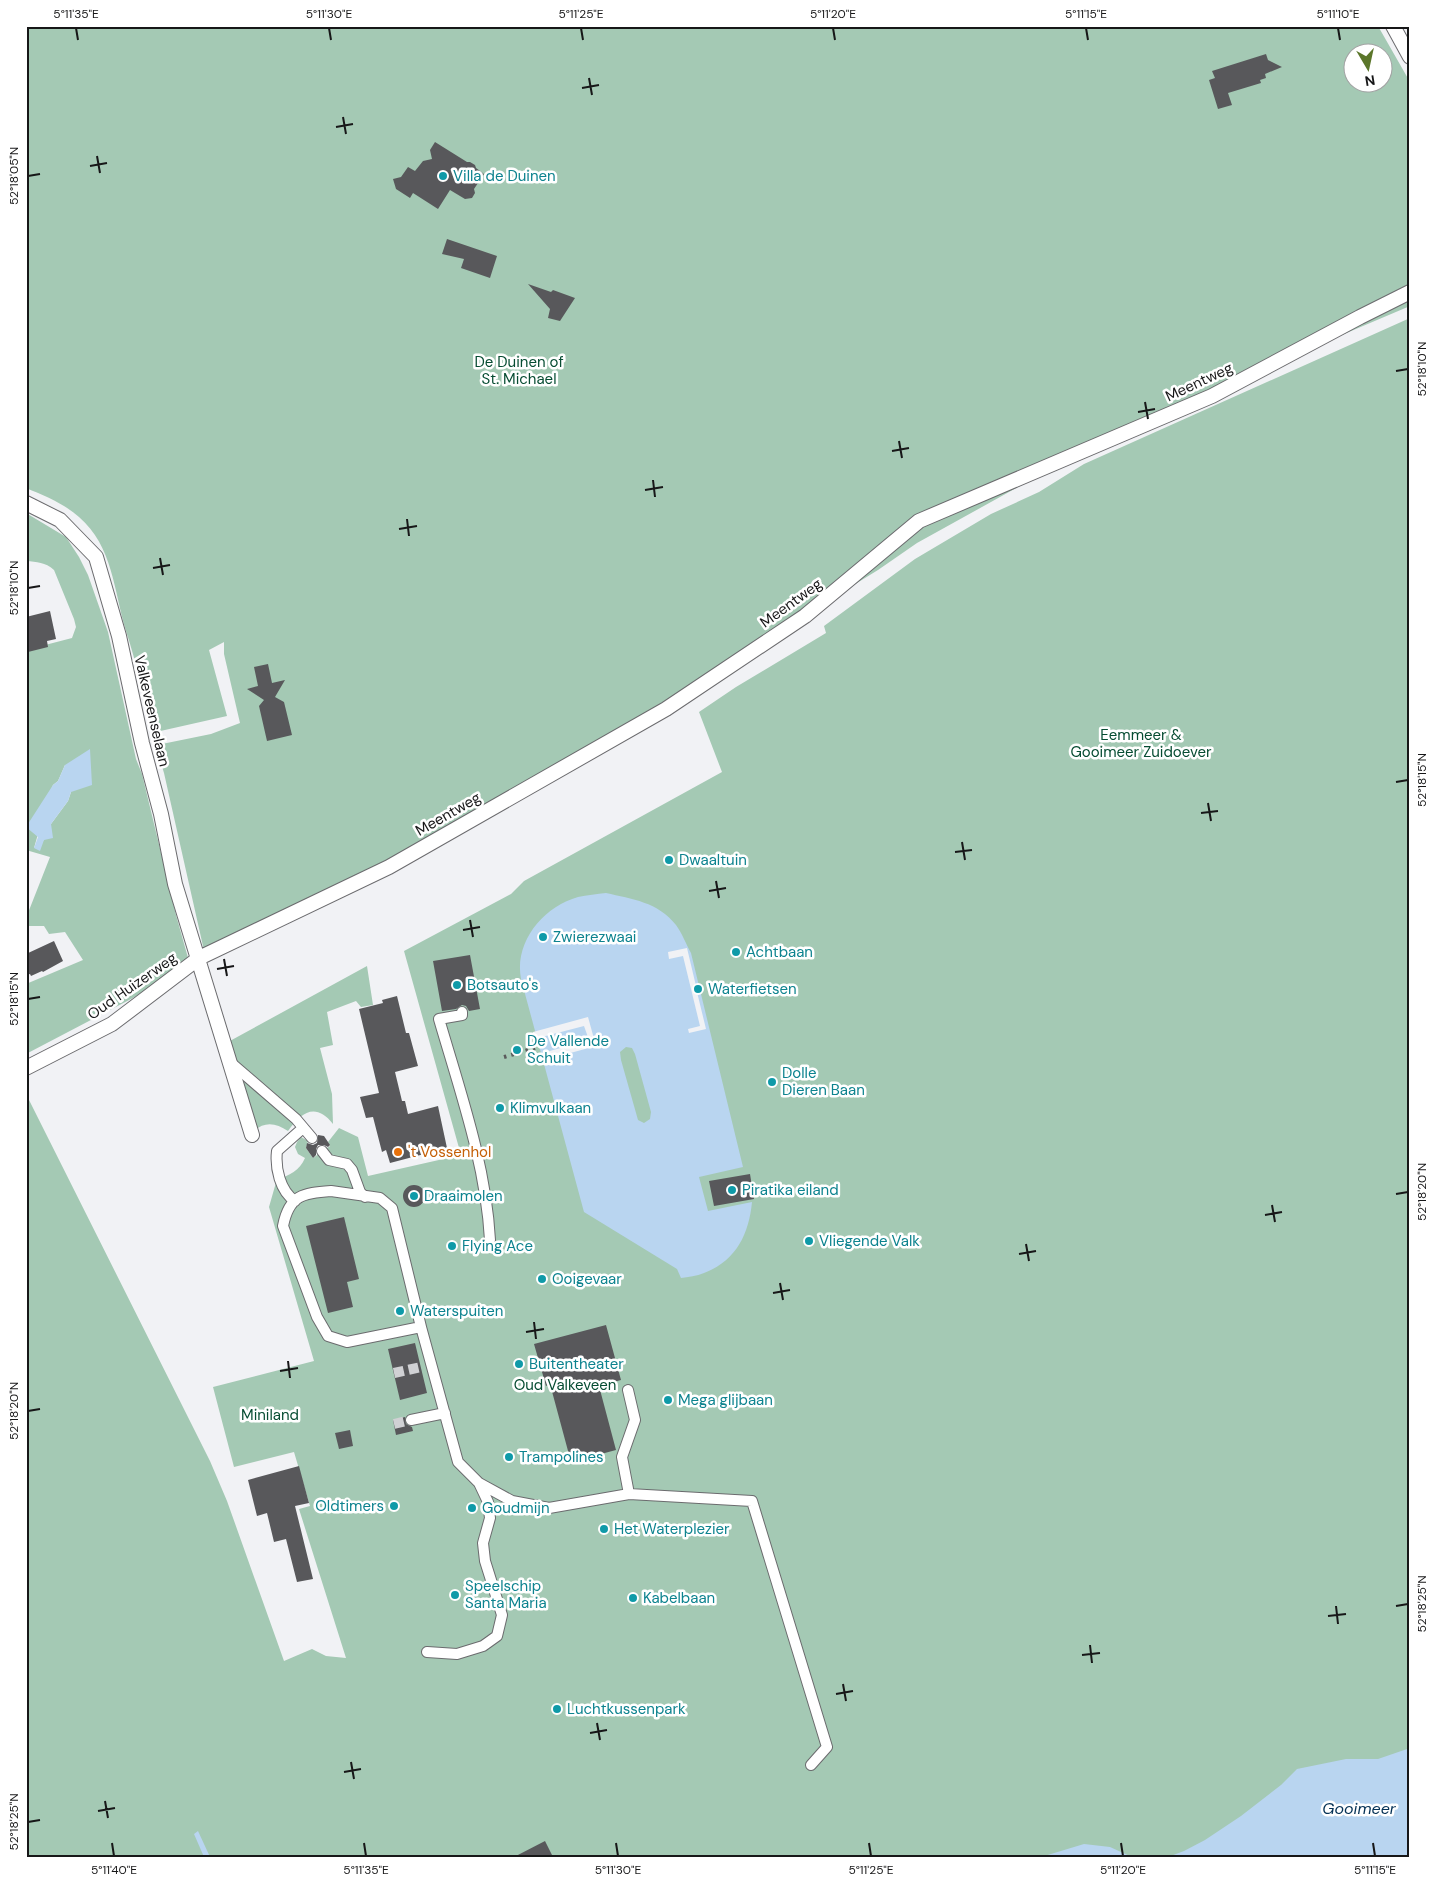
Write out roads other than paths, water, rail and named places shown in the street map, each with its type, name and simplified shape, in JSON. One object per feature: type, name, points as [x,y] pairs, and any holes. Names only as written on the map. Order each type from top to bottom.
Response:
[{"type":"street","points":[[1393,26],[1410,57]]},
{"type":"street","name":"Meentweg","points":[[198,958],[389,867],[666,708],[805,616],[919,521],[1212,396],[1360,316],[1410,292]]},
{"type":"street","name":"Valkeveenselaan","points":[[26,503],[60,520],[96,557],[119,636],[142,743],[161,814],[174,884],[198,958]]},
{"type":"street","name":"Oud Huizerweg","points":[[26,1068],[112,1024],[198,958],[252,1135]]},
{"type":"street","points":[[462,1012],[462,1015],[439,1019],[480,1166],[486,1195],[490,1240]]},
{"type":"street","points":[[230,1062],[296,1120],[312,1138]]},
{"type":"street","points":[[294,1201],[287,1196],[284,1190],[276,1160],[276,1151],[303,1128]]},
{"type":"street","points":[[322,1152],[329,1160],[347,1164],[352,1170],[360,1192],[365,1197]]},
{"type":"street","points":[[421,1327],[347,1342],[328,1336],[317,1317],[283,1226],[285,1214],[299,1196],[331,1191],[380,1198],[392,1208],[421,1327],[458,1462],[480,1483],[512,1501],[549,1508],[629,1494],[752,1501],[827,1747],[811,1765]]},
{"type":"street","points":[[628,1390],[635,1420],[622,1457],[629,1494]]},
{"type":"street","points":[[411,1420],[444,1413]]},
{"type":"street","points":[[427,1652],[457,1654],[483,1646],[497,1636],[502,1616],[485,1561],[483,1543],[490,1518],[488,1502],[480,1483]]},
{"type":"water","points":[[90,749],[92,785],[71,792],[68,801],[51,824],[53,838],[44,840],[40,851],[34,848],[38,837],[26,827],[53,785],[58,781],[65,765]]},
{"type":"water","points":[[606,893],[635,900],[661,911],[676,925],[691,953],[743,1167],[699,1177],[708,1211],[752,1202],[748,1225],[739,1245],[725,1261],[715,1268],[695,1276],[681,1278],[677,1269],[584,1212],[521,979],[520,965],[522,952],[527,939],[543,918],[565,902],[578,897]],"holes":[[[626,1047],[632,1048],[651,1112],[650,1119],[644,1123],[638,1120],[621,1060],[620,1052]]]},
{"type":"water","name":"Gooimeer","points":[[1410,1748],[1410,1857],[1168,1857],[1205,1840],[1241,1816],[1281,1785],[1297,1769],[1346,1759],[1378,1759]]},
{"type":"water","points":[[198,1831],[210,1857],[204,1857],[194,1834]]},
{"type":"water","points":[[1084,1844],[1110,1847],[1132,1857],[1041,1857]]},
{"type":"tunnel","points":[[394,1373],[421,1367]]},
{"type":"tunnel","points":[[394,1424],[411,1420]]},
{"type":"railway","points":[[504,1057],[535,1048]]},
{"type":"place","name":"Villa de Duinen","points":[[443,176]]},
{"type":"place","name":"Dwaaltuin","points":[[669,860]]},
{"type":"place","name":"Zwierezwaai","points":[[543,937]]},
{"type":"place","name":"Achtbaan","points":[[736,952]]},
{"type":"place","name":"Botsauto's","points":[[457,985]]},
{"type":"place","name":"Waterfietsen","points":[[698,989]]},
{"type":"place","name":"De Vallende Schuit","points":[[517,1050]]},
{"type":"place","name":"Dolle Dieren Baan","points":[[772,1082]]},
{"type":"place","name":"Klimvulkaan","points":[[500,1108]]},
{"type":"place","name":"'t Vossenhol","points":[[398,1152]]},
{"type":"place","name":"Piratika eiland","points":[[732,1190]]},
{"type":"place","name":"Draaimolen","points":[[414,1196]]},
{"type":"place","name":"Vliegende Valk","points":[[809,1241]]},
{"type":"place","name":"Flying Ace","points":[[452,1246]]},
{"type":"place","name":"Ooigevaar","points":[[542,1279]]},
{"type":"place","name":"Waterspuiten","points":[[400,1311]]},
{"type":"place","name":"Buitentheater","points":[[519,1364]]},
{"type":"place","name":"Mega glijbaan","points":[[668,1400]]},
{"type":"place","name":"Trampolines","points":[[509,1457]]},
{"type":"place","name":"Oldtimers","points":[[394,1506]]},
{"type":"place","name":"Goudmijn","points":[[472,1508]]},
{"type":"place","name":"Het Waterplezier","points":[[604,1529]]},
{"type":"place","name":"Speelschip Santa Maria","points":[[455,1595]]},
{"type":"place","name":"Kabelbaan","points":[[633,1598]]},
{"type":"place","name":"Luchtkussenpark","points":[[557,1709]]},
{"type":"park label","name":"De Duinen of St. Michael","points":[[519,370]]},
{"type":"park label","name":"Eemmeer & Gooimeer Zuidoever","points":[[1141,744]]},
{"type":"park label","name":"Oud Valkeveen","points":[[565,1385]]},
{"type":"park label","name":"Miniland","points":[[270,1415]]}]
